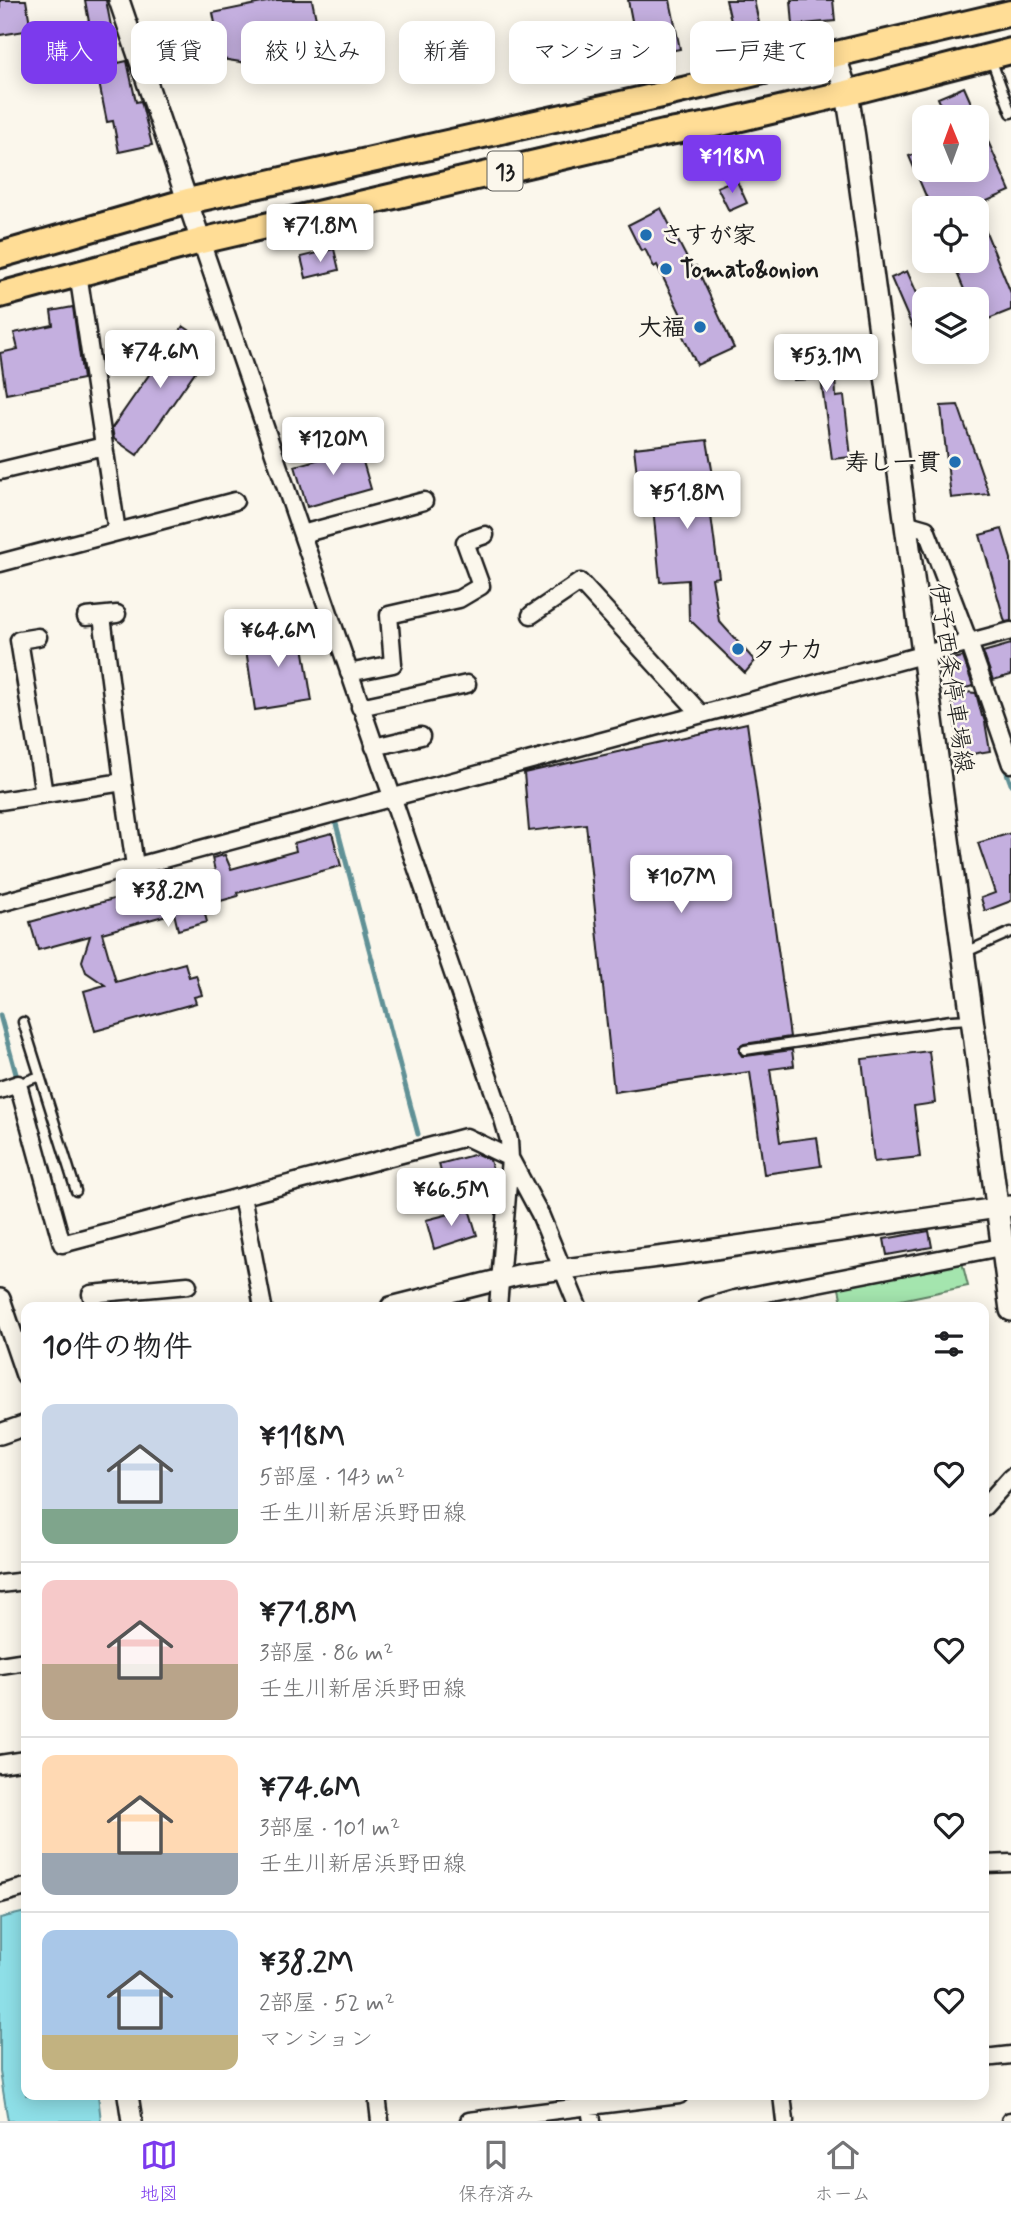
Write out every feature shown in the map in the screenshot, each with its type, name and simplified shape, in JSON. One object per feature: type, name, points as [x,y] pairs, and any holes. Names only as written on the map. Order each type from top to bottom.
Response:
[{"type":"main road","name":"13","points":[[834,54],[1011,13]]},
{"type":"main road","name":"伊予西条停車場線","points":[[834,54],[846,93],[972,1019],[1004,1207],[1011,1310]]},
{"type":"main road","name":"13","points":[[0,295],[201,242],[846,93],[1000,54]]},
{"type":"main road","name":"13","points":[[0,255],[188,201],[708,84]]},
{"type":"street","points":[[119,0],[503,1119],[509,1140],[510,1158],[498,1302]]},
{"type":"street","points":[[78,274],[117,532]]},
{"type":"street","points":[[0,471],[104,446]]},
{"type":"street","points":[[0,563],[235,500]]},
{"type":"street","points":[[302,534],[425,502]]},
{"type":"street","points":[[905,523],[926,529],[1011,764]]},
{"type":"street","points":[[349,673],[393,664],[389,615],[459,599],[481,586],[465,542],[485,535]]},
{"type":"street","points":[[531,615],[580,582],[701,714]]},
{"type":"street","points":[[102,616],[135,866]]},
{"type":"street","points":[[0,903],[1011,631]]},
{"type":"street","points":[[38,637],[19,640],[44,794]]},
{"type":"street","points":[[360,707],[467,684]]},
{"type":"street","points":[[374,747],[421,736]]},
{"type":"street","points":[[0,801],[123,782]]},
{"type":"street","points":[[0,1090],[18,1084],[62,1244],[466,1137],[510,1158],[540,1214],[576,1302]]},
{"type":"street","points":[[242,1196],[262,1302]]},
{"type":"street","points":[[410,1302],[500,1278],[562,1268],[681,1254],[1004,1207]]},
{"type":"street","points":[[724,1302],[1007,1246]]},
{"type":"street","points":[[93,1302],[91,1294],[188,1285]]},
{"type":"street","points":[[0,1299],[15,1346]]},
{"type":"street","points":[[0,1434],[21,1427]]},
{"type":"street","points":[[989,1501],[1011,1477]]},
{"type":"street","points":[[0,1584],[21,1582]]},
{"type":"street","points":[[0,1665],[21,1662]]},
{"type":"street","points":[[0,1764],[21,1761]]},
{"type":"street","points":[[989,1864],[1011,1863]]},
{"type":"street","points":[[0,1894],[21,1888]]},
{"type":"street","points":[[989,2056],[1011,2054]]},
{"type":"street","points":[[129,2100],[132,2121]]},
{"type":"street","points":[[378,2100],[380,2121]]},
{"type":"street","points":[[469,2121],[641,2100]]},
{"type":"street","points":[[783,2100],[785,2121]]},
{"type":"lane","points":[[1000,54],[1011,113]]},
{"type":"lane","points":[[963,953],[1011,932]]},
{"type":"lane","points":[[745,1050],[972,1019]]},
{"type":"lane","points":[[23,1022],[76,1191]]},
{"type":"lane","points":[[18,1084],[40,1076]]},
{"type":"green space","points":[[961,1258],[968,1286],[891,1302],[842,1302],[838,1284]]},
{"type":"water","points":[[21,1913],[21,2100],[99,2100],[101,2121],[8,2121],[0,2072],[0,1918]]},
{"type":"building","points":[[0,0],[26,0],[30,21],[21,21],[21,32],[0,35]]},
{"type":"building","points":[[85,0],[106,0],[110,21],[89,21]]},
{"type":"building","points":[[276,0],[312,0],[316,21],[241,21],[241,62],[227,60],[227,21],[215,21],[213,13]]},
{"type":"building","points":[[628,0],[670,0],[674,21],[632,21]]},
{"type":"building","points":[[726,0],[754,0],[759,21],[731,21]]},
{"type":"building","points":[[791,0],[833,0],[835,21],[793,21]]},
{"type":"building","points":[[676,29],[680,49],[676,50]]},
{"type":"building","points":[[117,58],[118,63],[127,61],[136,102],[141,101],[152,145],[119,152],[113,121],[107,122],[99,84],[117,84]]},
{"type":"building","points":[[964,87],[972,105],[941,105],[938,98]]},
{"type":"building","points":[[989,144],[1010,191],[989,200],[989,196],[926,196],[920,182],[989,182]]},
{"type":"building","points":[[736,179],[747,203],[729,211],[717,187]]},
{"type":"building","points":[[661,208],[692,268],[696,266],[734,348],[697,365],[679,328],[686,325],[657,265],[654,267],[645,249],[641,251],[628,225]]},
{"type":"building","points":[[989,239],[1011,293],[1011,310],[989,319],[989,287],[963,287],[957,273],[989,273]]},
{"type":"building","points":[[334,249],[339,270],[306,278],[301,257]]},
{"type":"building","points":[[907,271],[914,287],[912,287],[912,326],[891,278]]},
{"type":"building","points":[[73,307],[83,379],[6,394],[0,353],[18,349],[14,333],[53,325],[51,311]]},
{"type":"building","points":[[183,326],[213,346],[137,455],[114,439],[112,428]]},
{"type":"building","points":[[834,348],[836,397],[844,396],[851,457],[832,459],[821,379],[794,380],[793,349]]},
{"type":"building","points":[[958,405],[989,494],[951,498],[941,406]]},
{"type":"building","points":[[707,440],[717,499],[709,500],[719,577],[712,578],[719,621],[755,661],[745,673],[689,619],[688,580],[660,582],[653,507],[641,509],[634,448]]},
{"type":"building","points":[[359,448],[371,489],[307,507],[295,466]]},
{"type":"building","points":[[1002,529],[1011,559],[1011,621],[1005,622],[980,535]]},
{"type":"building","points":[[300,628],[312,701],[255,710],[244,636]]},
{"type":"building","points":[[1011,644],[1011,675],[993,680],[983,652]]},
{"type":"building","points":[[963,657],[973,686],[954,691],[976,693],[990,751],[960,756],[946,660]]},
{"type":"building","points":[[747,723],[790,1037],[744,1044],[739,1047],[739,1052],[746,1056],[792,1050],[794,1066],[770,1069],[780,1142],[817,1137],[821,1166],[764,1174],[750,1072],[614,1092],[586,824],[529,831],[524,773]]},
{"type":"building","points":[[332,833],[341,866],[237,893],[238,896],[203,906],[207,922],[178,930],[174,913],[102,933],[116,982],[185,963],[189,977],[196,975],[202,995],[194,997],[196,1003],[95,1031],[84,991],[105,985],[86,972],[82,961],[90,936],[38,950],[30,922],[215,871],[212,858],[225,855],[231,869],[296,851],[294,843]]},
{"type":"building","points":[[1011,833],[1011,901],[985,911],[981,898],[995,893],[978,843]]},
{"type":"building","points":[[929,1051],[935,1103],[914,1106],[920,1157],[874,1162],[862,1059]]},
{"type":"building","points":[[477,1154],[490,1160],[494,1175],[445,1188],[439,1164]]},
{"type":"building","points":[[469,1209],[477,1235],[434,1249],[426,1220]]},
{"type":"building","points":[[929,1231],[932,1247],[887,1255],[884,1239]]},
{"type":"waterway","points":[[1004,765],[1011,784]]},
{"type":"waterway","points":[[331,821],[335,820],[418,1134]]},
{"type":"waterway","points":[[0,1015],[16,1074]]},
{"type":"place","name":"さすが家","points":[[646,235]]},
{"type":"place","name":"Tomato&onion","points":[[666,269]]},
{"type":"place","name":"大福","points":[[700,327]]},
{"type":"place","name":"寿し一貫","points":[[955,462]]},
{"type":"place","name":"タナカ","points":[[738,649]]}]
